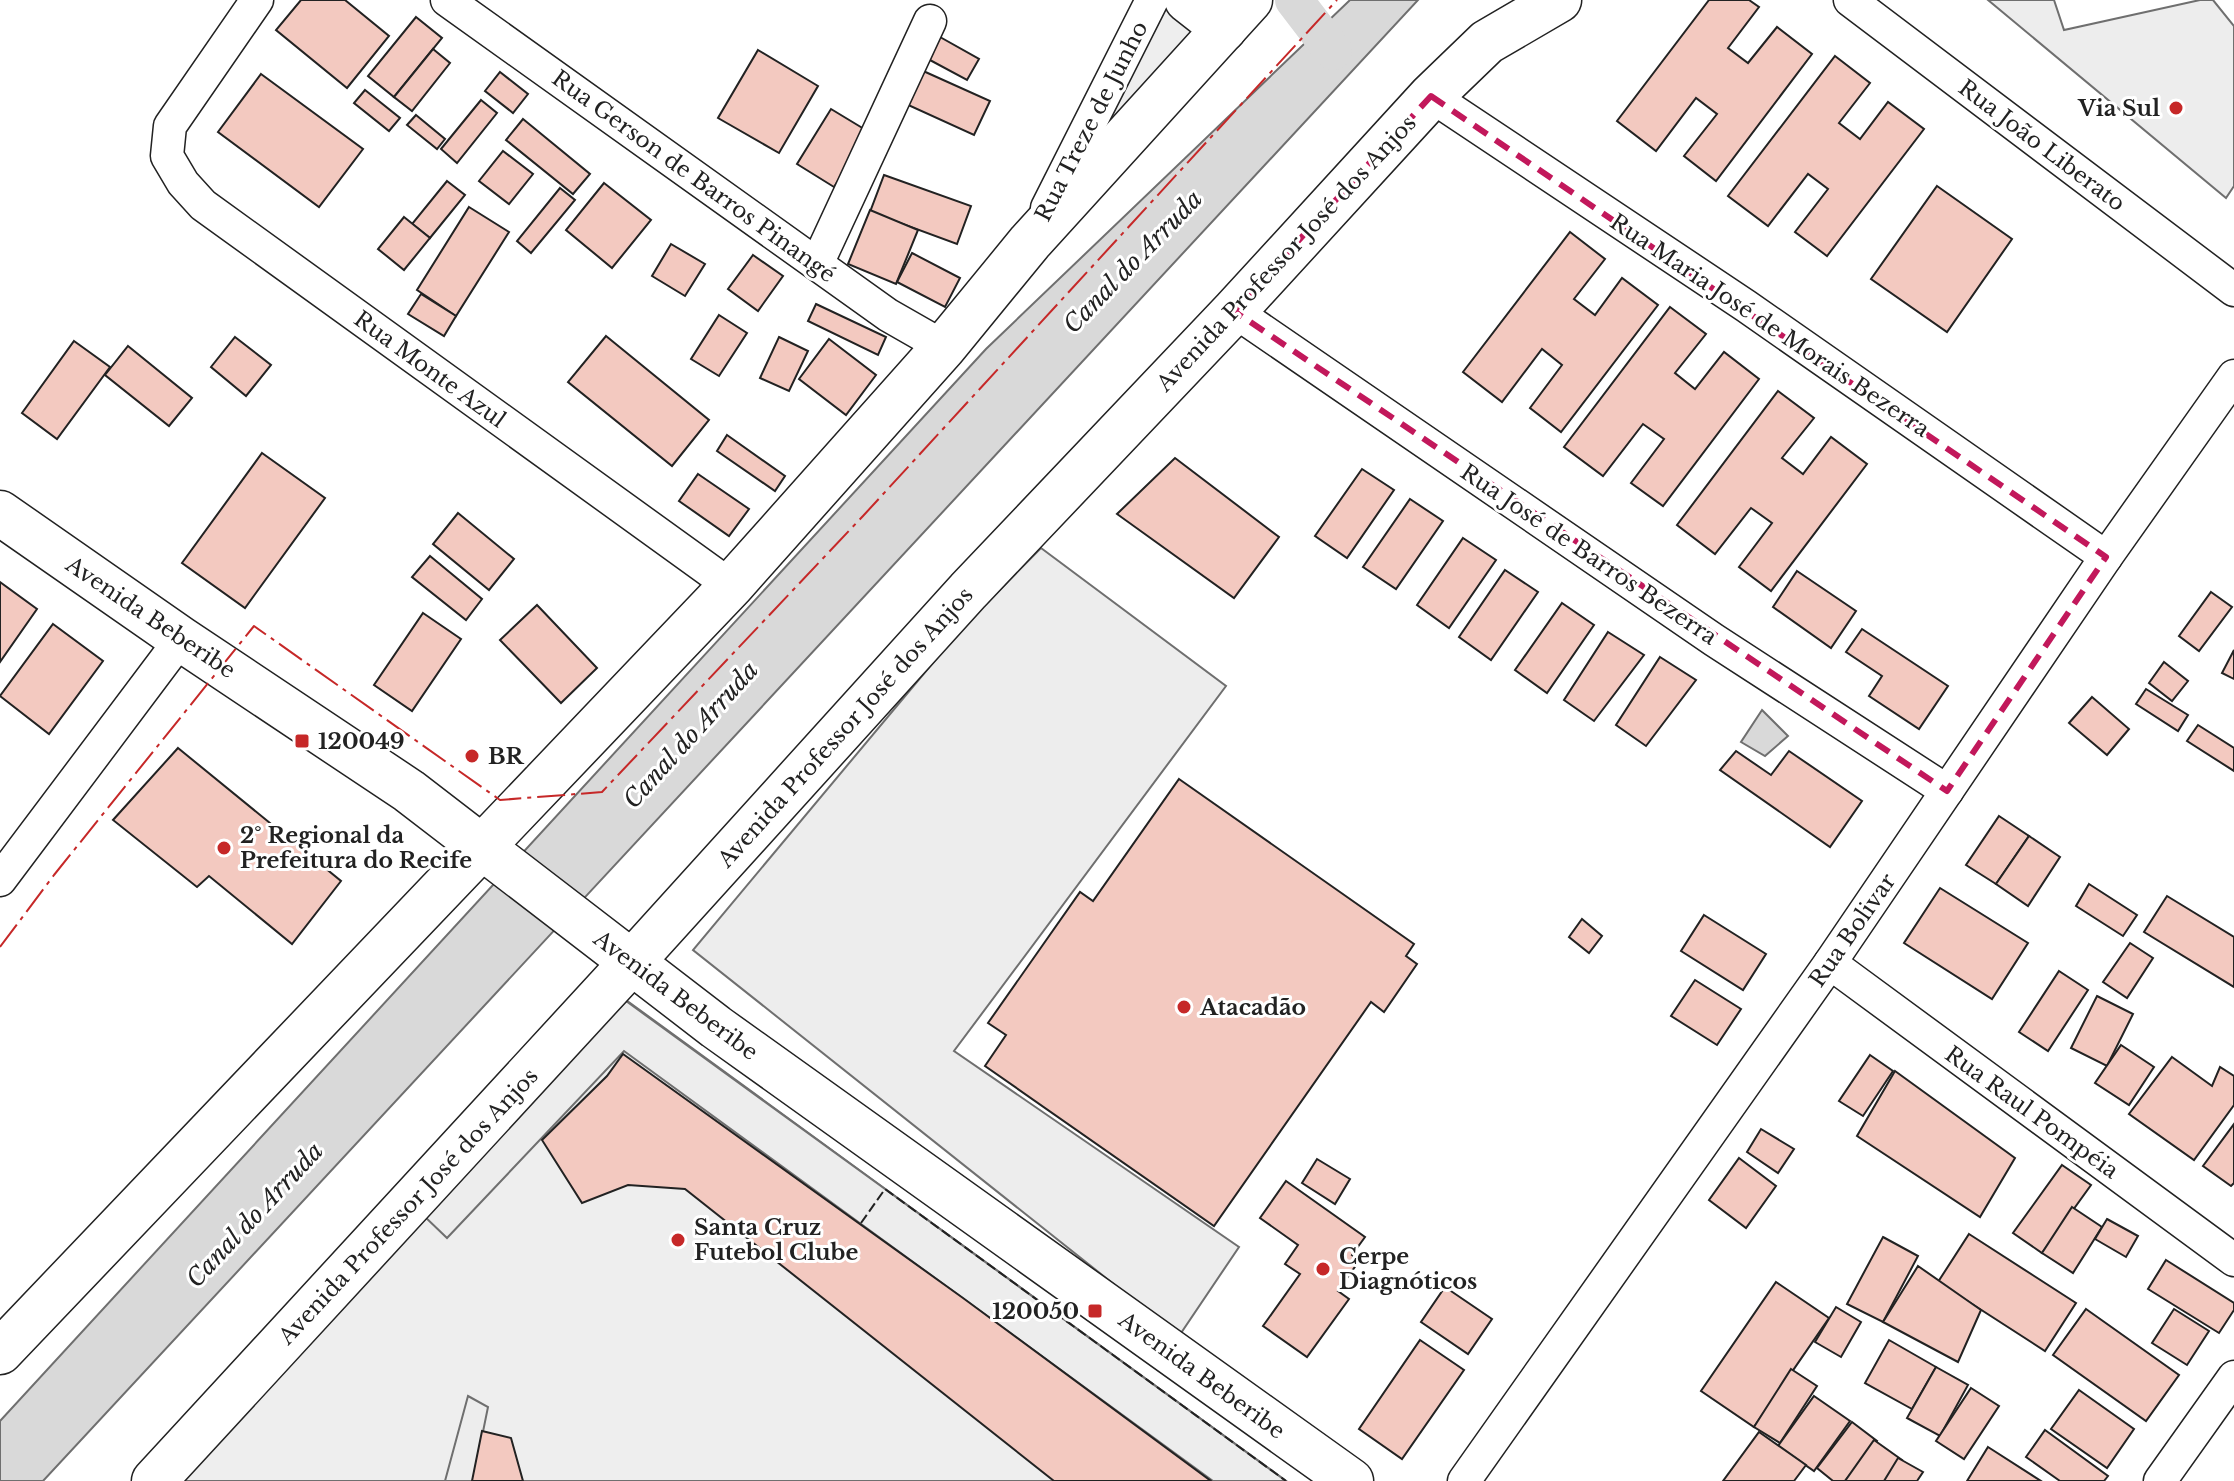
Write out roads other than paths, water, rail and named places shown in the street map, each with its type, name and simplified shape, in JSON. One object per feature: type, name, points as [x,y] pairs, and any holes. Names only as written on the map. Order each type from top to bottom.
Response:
[{"type":"main road","points":[[0,1352],[495,856],[944,347],[1030,242],[1236,15],[1187,0]]},
{"type":"main road","name":"Avenida Professor José dos Anjos","points":[[154,1481],[968,591],[1234,311],[1431,96],[1487,42],[1559,0]]},
{"type":"main road","name":"Avenida Beberibe","points":[[0,513],[385,775],[729,1037],[1351,1481]]},
{"type":"street","name":"Rua Monte Azul","points":[[257,0],[170,126],[167,156],[183,183],[203,205],[731,586]]},
{"type":"street","name":"Rua Gerson de Barros Pinangé","points":[[447,0],[888,315],[944,347]]},
{"type":"street","name":"Rua Treze de Junho","points":[[1030,242],[1152,0]]},
{"type":"street","name":"Rua João Liberato","points":[[1850,0],[2234,290]]},
{"type":"street","points":[[817,264],[930,21]]},
{"type":"street","name":"Rua Maria José de Morais Bezerra","points":[[1431,96],[1746,306],[2106,557]]},
{"type":"street","name":"Rua José de Barros Bezerra","points":[[1234,311],[1714,640],[1947,791]]},
{"type":"street","name":"Rua Bolivar","points":[[1464,1481],[1830,963],[2106,557],[2234,376]]},
{"type":"street","points":[[0,880],[181,639]]},
{"type":"street","name":"Rua Raul Pompéia","points":[[1830,963],[2234,1260]]},
{"type":"street","points":[[2160,1481],[2234,1377]]},
{"type":"water","name":"Canal do Arruda","points":[[1350,0],[1418,0],[43,1481],[0,1481],[0,1421],[986,349]]},
{"type":"water","points":[[1762,710],[1788,736],[1765,756],[1741,742]]},
{"type":"waterway","points":[[1294,0],[1333,51]]},
{"type":"place","name":"Via Sul","points":[[2176,108]]},
{"type":"place","name":"120049","points":[[302,741]]},
{"type":"place","name":"BR","points":[[472,756]]},
{"type":"place","name":"2° Regional da Prefeitura do Recife","points":[[224,848]]},
{"type":"place","name":"Atacadão","points":[[1184,1007]]},
{"type":"place","name":"Santa Cruz Futebol Clube","points":[[678,1240]]},
{"type":"place","name":"Cerpe Diagnóticos","points":[[1323,1269]]},
{"type":"place","name":"120050","points":[[1095,1311]]}]
